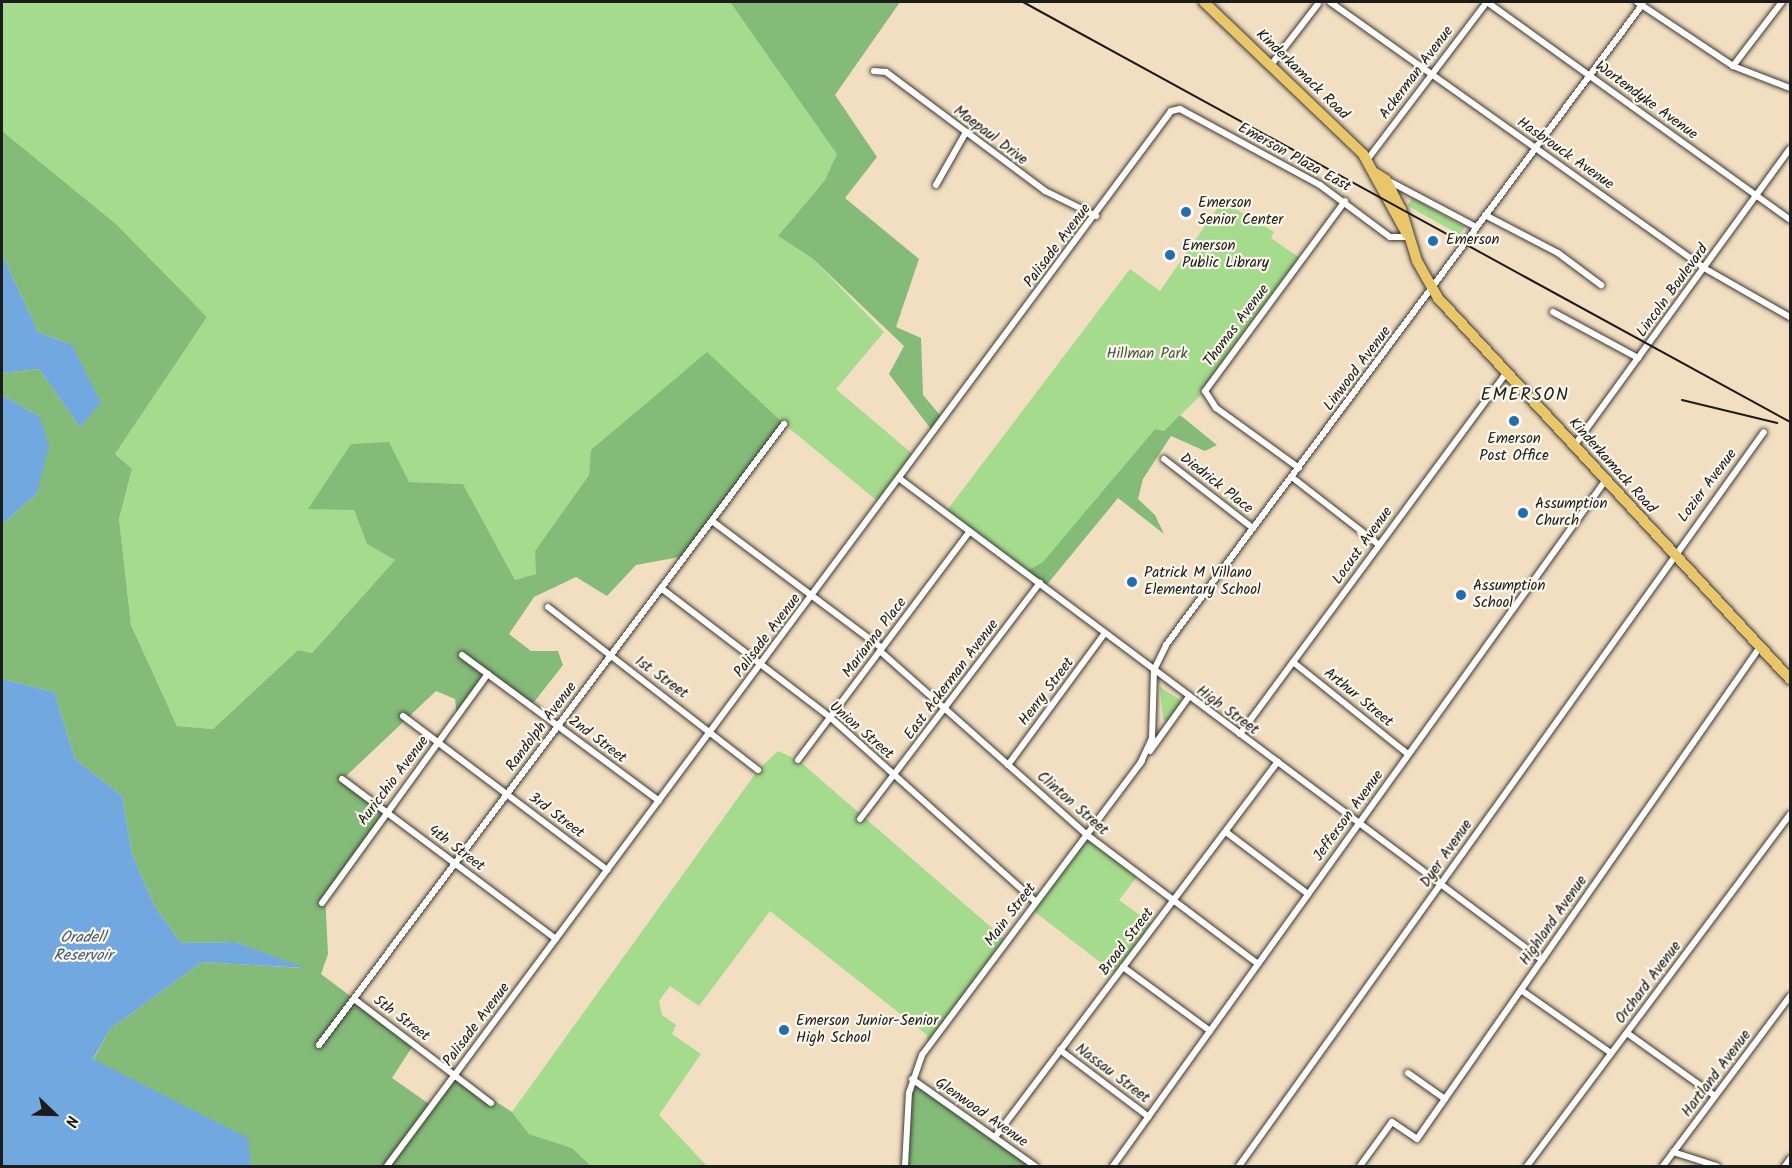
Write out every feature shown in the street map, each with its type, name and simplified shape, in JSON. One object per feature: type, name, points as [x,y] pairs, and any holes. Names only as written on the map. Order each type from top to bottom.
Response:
[{"type":"main road","name":"Kinderkamack Road","points":[[1204,2],[1367,160],[1376,173],[1432,289],[1672,554],[1791,679]]},
{"type":"main road","name":"Kinderkamack Road","points":[[1376,173],[1386,180],[1408,226],[1407,236]]},
{"type":"street","name":"Hasbrouck Avenue","points":[[1330,2],[1704,268],[1791,317]]},
{"type":"street","name":"Ackerman Avenue","points":[[1367,160],[1487,2]]},
{"type":"street","name":"Wortendyke Avenue","points":[[1487,2],[1791,220]]},
{"type":"street","points":[[1733,66],[1782,2]]},
{"type":"street","points":[[1640,3],[1733,66],[1791,88]]},
{"type":"street","name":"Linwood Avenue","points":[[1140,765],[1152,738],[1154,672],[1166,645],[1293,478],[1590,75],[1640,3]]},
{"type":"street","points":[[1271,65],[1318,4]]},
{"type":"street","name":"Maepaul Drive","points":[[874,71],[886,72],[1045,191],[1096,216]]},
{"type":"street","name":"Emerson Plaza East","points":[[1166,119],[1180,109],[1345,201],[1390,237],[1407,236]]},
{"type":"street","name":"Palisade Avenue","points":[[387,1167],[1166,119]]},
{"type":"street","points":[[936,185],[966,132]]},
{"type":"street","name":"Lincoln Boulevard","points":[[1574,447],[1791,149]]},
{"type":"street","points":[[1386,180],[1476,227]]},
{"type":"street","name":"Thomas Avenue","points":[[1299,468],[1216,408],[1206,397],[1206,386],[1345,201]]},
{"type":"street","points":[[1485,216],[1558,253],[1601,285]]},
{"type":"street","points":[[1553,312],[1638,358]]},
{"type":"street","name":"Locust Avenue","points":[[1240,734],[1506,373]]},
{"type":"street","name":"Randolph Avenue","points":[[319,1045],[784,424]]},
{"type":"street","name":"Lozier Avenue","points":[[1672,554],[1764,432]]},
{"type":"street","name":"Diedrick Place","points":[[1164,459],[1253,528]]},
{"type":"street","points":[[1293,478],[1379,545]]},
{"type":"street","name":"High Street","points":[[900,479],[1040,583],[1188,698],[1278,762],[1542,960]]},
{"type":"street","name":"Jefferson Avenue","points":[[1113,1167],[1605,481]]},
{"type":"street","name":"Clinton Street","points":[[712,521],[881,650],[1087,835],[1258,964]]},
{"type":"street","name":"Marianna Place","points":[[798,760],[970,531]]},
{"type":"street","name":"Dyer Avenue","points":[[1239,1167],[1672,554]]},
{"type":"street","name":"East Ackerman Avenue","points":[[860,819],[1040,583]]},
{"type":"street","name":"Union Street","points":[[661,588],[760,666],[831,718],[1036,902]]},
{"type":"street","name":"1st Street","points":[[548,607],[713,730],[758,770]]},
{"type":"street","name":"Henry Street","points":[[1008,765],[1105,633]]},
{"type":"street","name":"Highland Avenue","points":[[1360,1167],[1392,1122],[1417,1140],[1760,647]]},
{"type":"street","name":"2nd Street","points":[[462,655],[659,801]]},
{"type":"street","name":"Arthur Street","points":[[1293,662],[1408,754]]},
{"type":"street","name":"Auricchio Avenue","points":[[322,903],[488,674]]},
{"type":"street","name":"Main Street","points":[[905,1167],[912,1079],[928,1045],[1188,698]]},
{"type":"street","name":"3rd Street","points":[[403,716],[608,870]]},
{"type":"street","name":"Broad Street","points":[[994,1137],[1278,762]]},
{"type":"street","name":"4th Street","points":[[342,779],[556,939]]},
{"type":"street","name":"Orchard Avenue","points":[[1527,1167],[1791,814]]},
{"type":"street","points":[[1226,832],[1308,894]]},
{"type":"street","points":[[1123,968],[1210,1031]]},
{"type":"street","points":[[1521,990],[1611,1053]]},
{"type":"street","name":"Hartland Avenue","points":[[1663,1167],[1791,996]]},
{"type":"street","name":"5th Street","points":[[354,999],[491,1103]]},
{"type":"street","points":[[1627,1033],[1715,1096]]},
{"type":"street","name":"Nassau Street","points":[[1060,1050],[1149,1117]]},
{"type":"street","points":[[1408,1073],[1445,1099]]},
{"type":"street","name":"Glenwood Avenue","points":[[912,1079],[1035,1167]]},
{"type":"street","points":[[1673,1152],[1717,1167]]},
{"type":"street","points":[[1785,1167],[1791,1159]]},
{"type":"green space","points":[[2,2],[730,2],[838,154],[825,180],[778,236],[812,258],[884,332],[836,389],[916,457],[881,504],[784,424],[592,450],[589,475],[535,551],[537,574],[515,580],[463,484],[408,482],[389,443],[354,510],[367,544],[395,560],[312,653],[298,650],[213,729],[177,726],[131,625],[119,519],[132,469],[115,454],[207,317],[116,224],[2,131]]},
{"type":"green space","points":[[730,2],[900,2],[835,95],[877,157],[845,198],[919,259],[896,327],[921,338],[923,395],[944,420],[934,433],[889,374],[904,346],[812,258],[778,236],[825,180],[837,154]]},
{"type":"green space","points":[[2,131],[116,224],[207,317],[115,454],[132,469],[119,519],[131,625],[177,726],[213,729],[298,650],[312,653],[395,560],[367,544],[354,510],[308,509],[351,444],[389,442],[409,482],[463,484],[515,580],[536,574],[535,551],[589,475],[591,450],[707,352],[784,424],[685,556],[636,565],[607,596],[576,577],[534,597],[509,634],[531,651],[558,651],[563,665],[531,706],[488,674],[457,716],[455,699],[436,691],[343,779],[386,812],[325,893],[328,954],[321,974],[414,1044],[392,1078],[432,1106],[455,1075],[512,1112],[529,1134],[572,1148],[591,1166],[251,1166],[247,1138],[93,1060],[110,1029],[202,962],[302,968],[235,942],[181,943],[154,905],[132,854],[122,796],[75,759],[54,692],[2,679],[2,525],[37,493],[39,416],[2,395],[2,373],[39,369],[80,427],[72,345],[38,332],[2,254]]},
{"type":"green space","points":[[1412,198],[1464,227],[1460,235],[1408,206]]},
{"type":"green space","name":"Hillman Park","points":[[1222,201],[1274,232],[1271,238],[1301,259],[1204,392],[1164,431],[1155,429],[1043,563],[1025,572],[945,513],[1130,269],[1160,291]]},
{"type":"green space","points":[[1180,415],[1217,445],[1205,451],[1171,436],[1143,479],[1138,499],[1155,515],[1164,534],[1118,498],[1045,587],[1025,572],[1043,562],[1155,429],[1164,431]]},
{"type":"green space","points":[[1160,687],[1182,701],[1167,722],[1163,719]]},
{"type":"green space","points":[[778,751],[798,760],[1007,941],[928,1045],[927,1035],[770,911],[699,1006],[670,986],[659,1001],[662,1015],[676,1025],[672,1034],[701,1054],[659,1115],[707,1166],[591,1166],[572,1148],[529,1134],[512,1112],[758,770]]},
{"type":"green space","points":[[1087,835],[1139,874],[1119,900],[1155,926],[1117,975],[1031,909]]},
{"type":"green space","points":[[912,1079],[1035,1166],[905,1166]]},
{"type":"water","points":[[2,254],[38,332],[72,345],[101,403],[80,427],[39,369],[2,373]]},
{"type":"water","points":[[2,395],[39,416],[49,445],[37,493],[2,525]]},
{"type":"water","name":"Oradell Reservoir","points":[[2,679],[54,692],[75,759],[122,796],[132,854],[154,905],[181,943],[235,942],[305,968],[202,962],[110,1029],[93,1059],[248,1138],[251,1166],[2,1166]]},
{"type":"railway","points":[[1023,2],[1790,422]]},
{"type":"railway","points":[[1682,400],[1777,423]]},
{"type":"place","name":"Emerson Senior Center","points":[[1186,212]]},
{"type":"place","name":"Emerson","points":[[1433,241]]},
{"type":"place","name":"Emerson Public Library","points":[[1170,255]]},
{"type":"place","name":"Emerson Post Office","points":[[1514,421]]},
{"type":"place","name":"Assumption Church","points":[[1523,513]]},
{"type":"place","name":"Patrick M Villano Elementary School","points":[[1132,582]]},
{"type":"place","name":"Assumption School","points":[[1461,595]]},
{"type":"place","name":"Emerson Junior-Senior High School","points":[[784,1030]]},
{"type":"district","name":"EMERSON","points":[[1525,396]]}]
